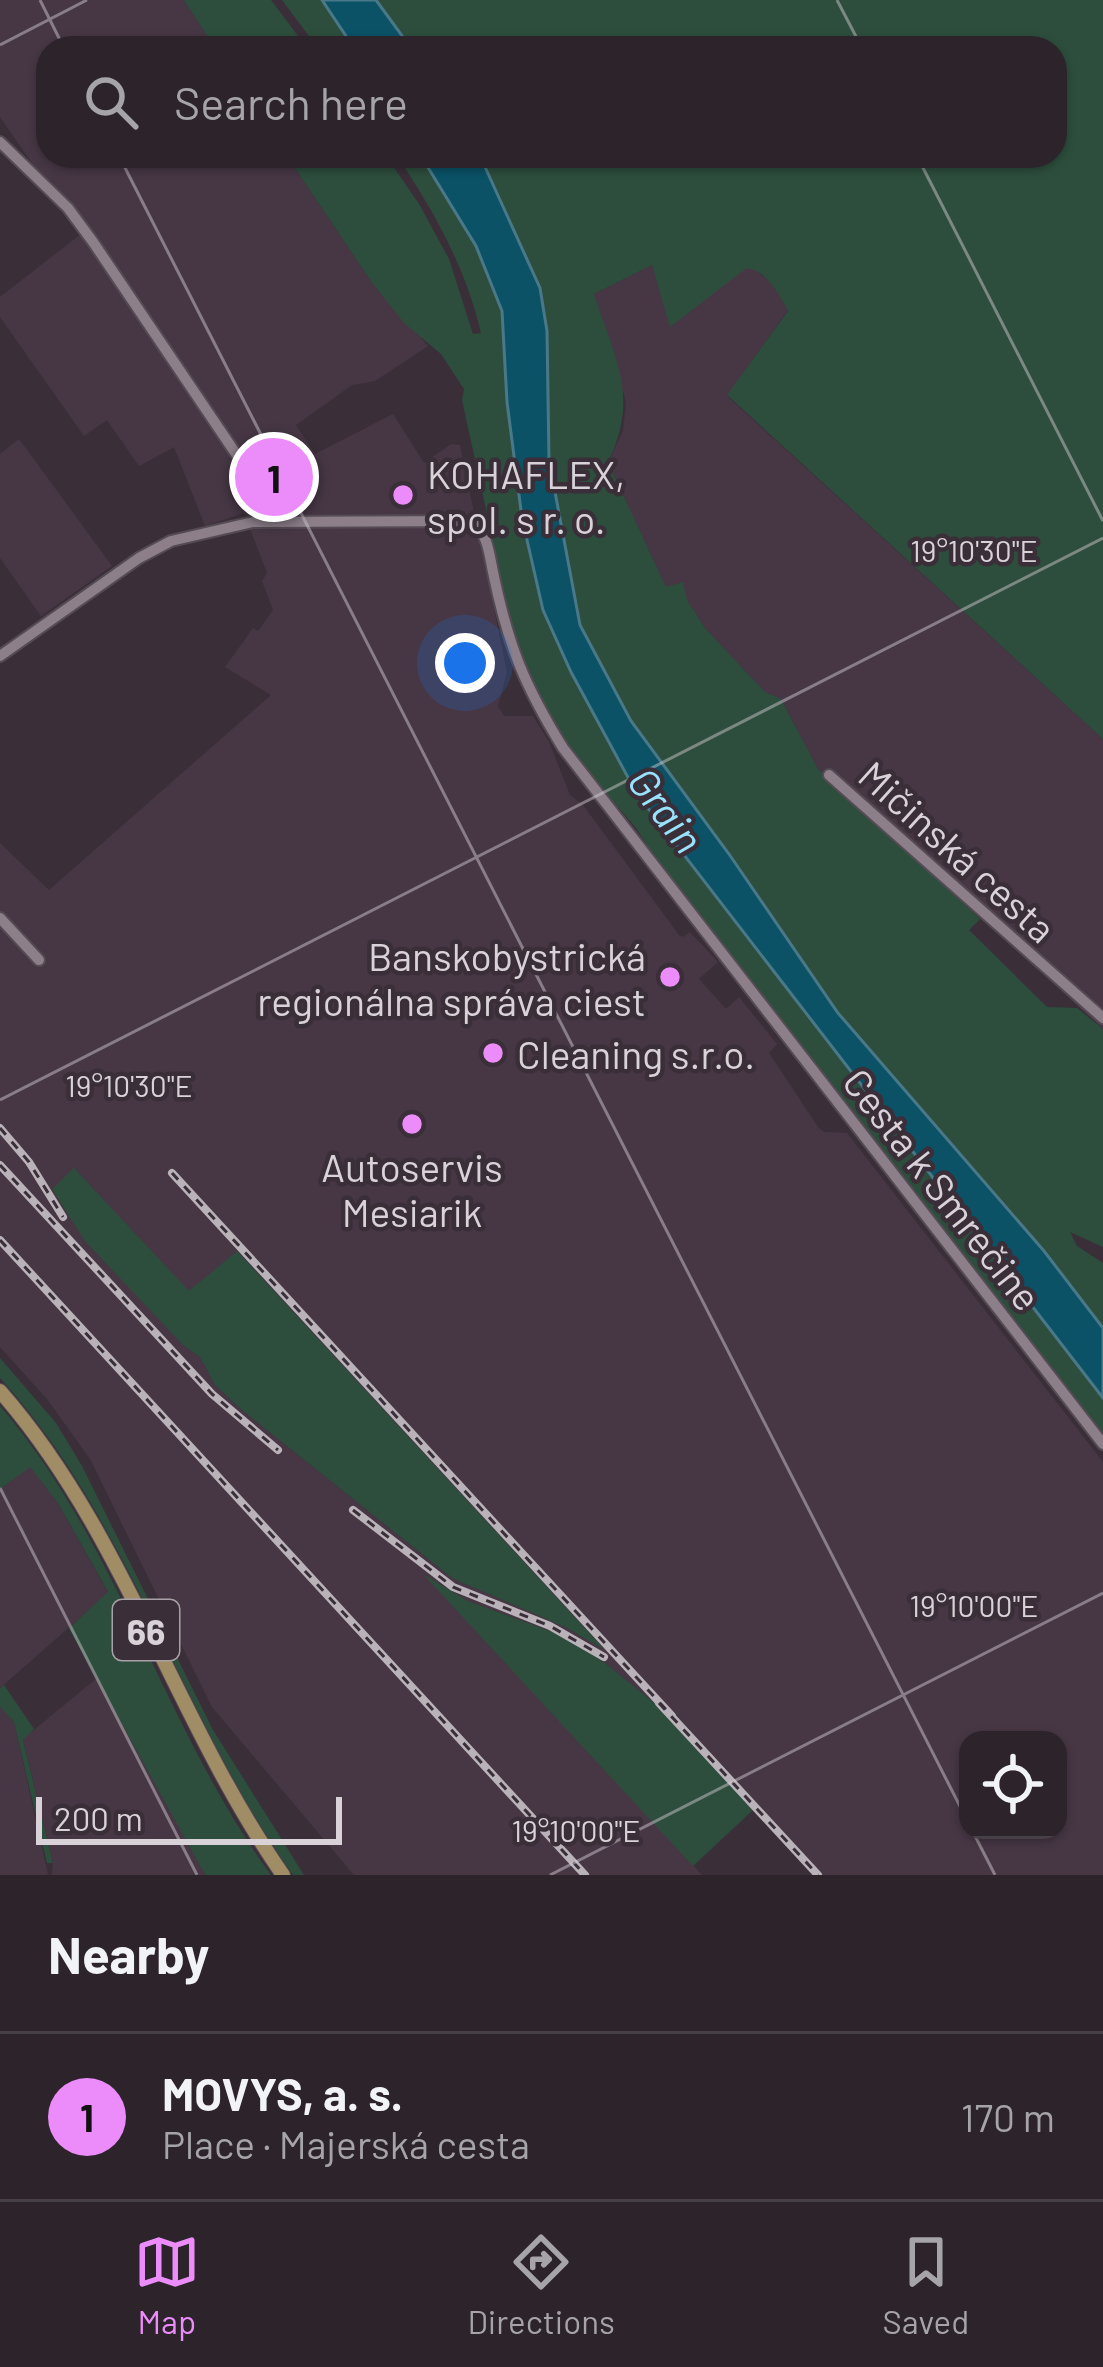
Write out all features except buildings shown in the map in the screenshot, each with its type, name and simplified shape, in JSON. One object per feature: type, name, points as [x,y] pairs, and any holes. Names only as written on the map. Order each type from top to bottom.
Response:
[{"type":"main road","name":"66","points":[[0,1391],[53,1459],[83,1509],[226,1784],[284,1875]]},
{"type":"street","points":[[0,142],[68,208],[94,242],[282,522]]},
{"type":"street","name":"Cesta k Smrečine","points":[[282,522],[464,519],[479,526],[515,660],[536,704],[590,785],[1103,1444]]},
{"type":"street","points":[[0,656],[161,545],[244,523],[282,522]]},
{"type":"street","name":"Mičinská cesta","points":[[829,775],[1103,1018]]},
{"type":"street","points":[[0,918],[38,960]]},
{"type":"shaded area","points":[[0,0],[184,0],[207,36],[36,36],[36,168],[295,168],[370,280],[428,346],[375,381],[352,385],[296,425],[315,454],[393,414],[424,463],[451,444],[460,445],[507,672],[498,706],[504,716],[533,716],[570,795],[583,805],[679,935],[690,932],[718,962],[699,979],[726,1009],[739,997],[777,1044],[769,1053],[818,1127],[824,1132],[847,1133],[1103,1462],[1103,1875],[813,1875],[652,1701],[605,1663],[566,1637],[468,1601],[428,1577],[702,1875],[354,1875],[212,1707],[90,1459],[47,1399],[0,1347],[0,843],[49,890],[271,695],[225,667],[253,628],[258,631],[273,610],[262,581],[267,573],[244,513],[205,526],[174,447],[139,466],[107,420],[84,436],[0,317],[0,297],[81,234],[0,117]],"holes":[[[75,1169],[189,1292],[237,1251],[600,1647],[452,1578],[243,1411],[215,1385],[200,1357],[184,1346]]]},
{"type":"shaded area","points":[[652,265],[671,326],[747,267],[773,284],[788,310],[727,396],[1103,739],[1103,1029],[818,769],[781,699],[765,692],[705,628],[687,600],[666,587],[608,462],[623,431],[626,402],[594,294]]},
{"type":"shaded area","points":[[19,439],[112,566],[41,616],[0,558],[0,454]]},
{"type":"shaded area","points":[[30,1466],[58,1503],[108,1593],[0,1688],[0,1489]]},
{"type":"shaded area","points":[[97,1678],[206,1875],[52,1875],[53,1862],[23,1739]]},
{"type":"shaded area","points":[[0,1707],[14,1722],[48,1875],[0,1875]]},
{"type":"green space","points":[[184,0],[271,0],[298,36],[207,36]]},
{"type":"green space","points":[[282,0],[322,0],[346,36],[309,36]]},
{"type":"green space","points":[[376,0],[1103,0],[1103,739],[727,395],[788,311],[767,279],[747,268],[670,327],[652,265],[594,294],[623,397],[608,462],[666,587],[683,582],[687,600],[705,628],[765,692],[781,699],[818,769],[980,919],[969,930],[1047,1007],[1077,1008],[1103,1029],[1103,1247],[1070,1232],[1077,1246],[1103,1263],[1103,1328],[1044,1251],[838,1013],[631,721],[580,625],[572,600],[549,460],[547,331],[540,288],[485,168],[1067,168],[1067,36],[402,36]]},
{"type":"green space","points":[[295,168],[394,168],[449,259],[473,334],[481,333],[447,241],[405,168],[428,168],[476,246],[502,311],[507,402],[531,561],[544,610],[615,756],[1103,1398],[1103,1435],[666,874],[636,828],[578,761],[537,695],[516,646],[462,400],[464,389],[441,354],[404,323]]},
{"type":"green space","points":[[74,1168],[189,1291],[237,1251],[605,1650],[567,1628],[452,1578],[243,1411],[215,1385],[200,1357],[184,1346],[85,1241],[52,1189]]},
{"type":"green space","points":[[0,1358],[56,1423],[82,1466],[213,1730],[304,1875],[293,1875],[254,1814],[85,1494],[46,1434],[0,1378]]},
{"type":"green space","points":[[0,1406],[78,1517],[200,1760],[271,1875],[206,1875],[202,1869],[69,1628],[108,1592],[58,1503],[30,1467],[0,1489]]},
{"type":"green space","points":[[423,1574],[468,1601],[566,1637],[605,1663],[652,1701],[753,1810],[693,1866]]},
{"type":"green space","points":[[4,1685],[34,1729],[23,1740],[53,1863],[47,1863],[14,1722],[0,1707]]},
{"type":"water","points":[[322,0],[376,0],[402,36],[346,36]]},
{"type":"water","name":"Grain","points":[[428,168],[485,168],[540,288],[547,331],[549,460],[580,625],[631,721],[838,1013],[1044,1251],[1103,1328],[1103,1398],[637,794],[543,610],[522,518],[507,402],[502,311],[476,246]]},
{"type":"railway","points":[[0,1128],[29,1162],[63,1217]]},
{"type":"railway","points":[[0,1165],[212,1394],[278,1450]]},
{"type":"railway","points":[[172,1173],[672,1716]]},
{"type":"railway","points":[[0,1240],[585,1875]]},
{"type":"railway","points":[[353,1510],[453,1587],[550,1626],[604,1657]]},
{"type":"railway","points":[[659,1703],[818,1875]]},
{"type":"place","name":"MOVYS, a. s.","points":[[274,477]]},
{"type":"place","name":"KOHAFLEX, spol. s r. o.","points":[[403,495]]},
{"type":"place","name":"Banskobystrická regionálna správa ciest","points":[[670,977]]},
{"type":"place","name":"Cleaning s.r.o.","points":[[493,1053]]},
{"type":"place","name":"Autoservis Mesiarik","points":[[412,1124]]}]
